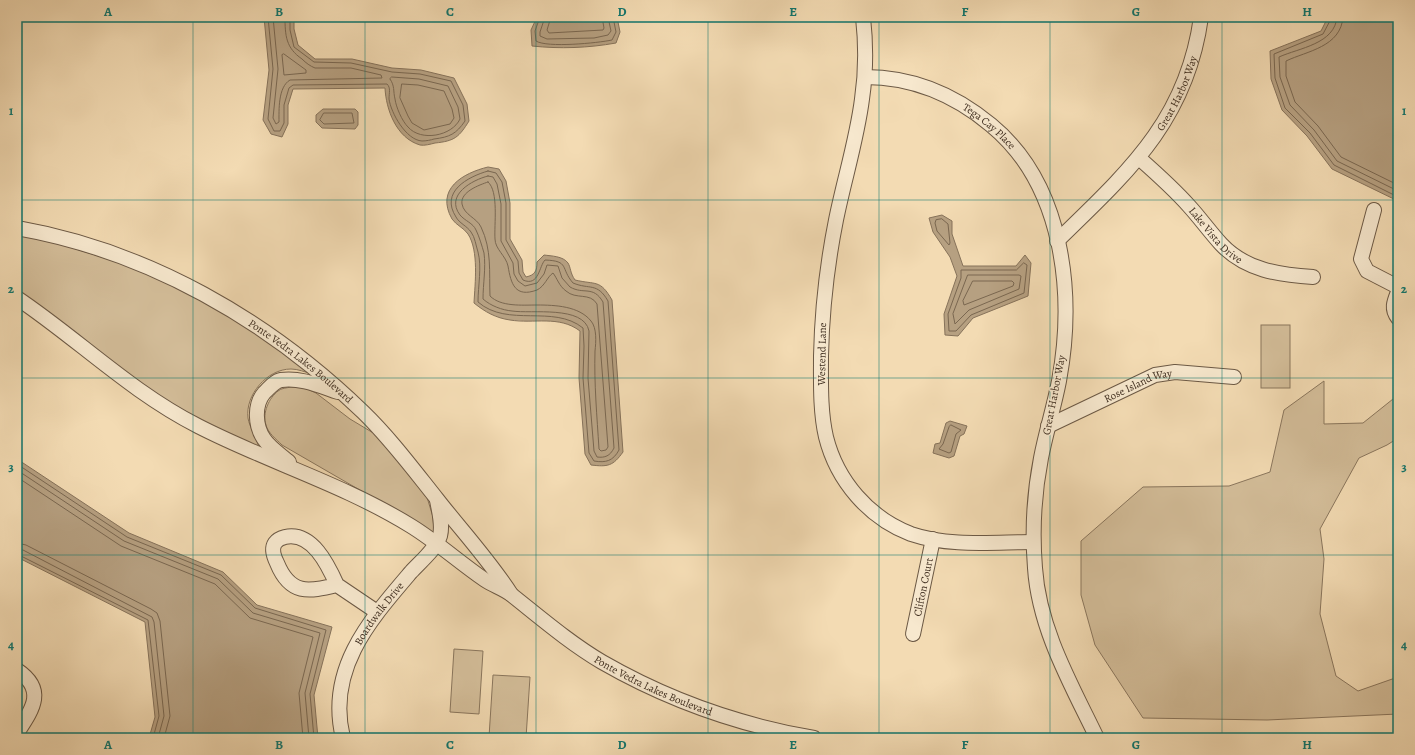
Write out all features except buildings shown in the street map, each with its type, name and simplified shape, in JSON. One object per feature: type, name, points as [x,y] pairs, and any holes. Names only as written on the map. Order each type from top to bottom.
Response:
[{"type":"street","name":"Westend Lane","points":[[863,17],[865,77],[862,101],[836,220],[825,282],[822,325],[821,378],[824,426],[834,462],[845,481],[858,498],[876,515],[894,527],[933,539],[969,543],[1034,542]]},
{"type":"street","name":"Great Harbor Way","points":[[1096,738],[1053,644],[1042,608],[1035,570],[1035,498],[1048,426],[1059,381],[1064,342],[1065,298],[1063,268],[1057,241],[1139,158],[1158,133],[1177,100],[1190,68],[1197,44],[1201,17]]},
{"type":"street","name":"Tega Cay Place","points":[[865,77],[879,77],[907,81],[934,90],[968,107],[998,130],[1016,149],[1030,170],[1049,211],[1057,241]]},
{"type":"street","name":"Lake Vista Drive","points":[[1139,158],[1189,206],[1222,245],[1238,258],[1249,265],[1269,272],[1313,277]]},
{"type":"street","points":[[1374,210],[1361,258],[1367,271],[1398,287]]},
{"type":"street","name":"Ponte Vedra Lakes Boulevard","points":[[17,228],[93,248],[145,267],[192,288],[223,304],[274,337],[312,365],[364,412],[391,442],[437,500],[496,570],[512,594]]},
{"type":"street","points":[[1398,292],[1393,307],[1394,313],[1398,318]]},
{"type":"street","name":"Ponte Vedra Lakes Boulevard","points":[[17,298],[133,387],[168,409],[230,441],[344,490],[387,512],[436,543],[486,581],[512,594],[572,642],[601,661],[642,684],[685,703],[782,735],[814,738]]},
{"type":"street","name":"Rose Island Way","points":[[1048,426],[1155,375],[1175,372],[1234,377]]},
{"type":"street","points":[[298,470],[264,438],[258,425],[257,409],[261,397],[269,388],[280,380],[295,379],[344,394]]},
{"type":"street","name":"Boardwalk Drive","points":[[343,738],[340,725],[339,703],[342,682],[348,660],[363,632],[377,612],[436,543],[441,528],[437,500]]},
{"type":"street","points":[[337,585],[306,591],[292,585],[280,570],[274,558],[273,550],[275,542],[281,538],[291,536],[310,544],[327,563],[337,585],[377,612]]},
{"type":"street","name":"Clifton Court","points":[[913,634],[933,539]]},
{"type":"street","points":[[17,670],[30,682],[34,690],[35,700],[31,712],[17,733]]},
{"type":"shaded area","points":[[17,234],[60,244],[127,265],[188,293],[248,326],[312,374],[294,369],[282,370],[266,378],[259,385],[254,392],[248,409],[249,422],[258,447],[222,431],[159,397],[17,291]]},
{"type":"shaded area","points":[[1261,325],[1290,325],[1290,388],[1261,388]]},
{"type":"shaded area","points":[[1324,381],[1324,424],[1363,423],[1398,395],[1398,438],[1387,445],[1359,458],[1320,529],[1324,559],[1320,614],[1336,676],[1358,691],[1398,677],[1398,714],[1267,720],[1143,718],[1095,645],[1081,595],[1081,541],[1143,487],[1229,486],[1270,472],[1284,410]]},
{"type":"shaded area","points":[[291,387],[303,387],[316,393],[350,419],[375,434],[426,494],[433,517],[434,533],[282,445],[268,431],[265,416],[269,402],[278,391]]},
{"type":"shaded area","points":[[454,649],[483,651],[479,714],[450,712]]},
{"type":"shaded area","points":[[493,675],[530,677],[526,738],[489,737]]},
{"type":"water","points":[[264,17],[294,17],[294,29],[298,45],[315,59],[352,59],[392,68],[421,70],[454,78],[467,104],[469,121],[462,131],[452,139],[428,145],[420,145],[405,136],[394,122],[390,113],[385,88],[293,89],[288,105],[288,124],[282,137],[271,134],[263,120],[269,70]]},
{"type":"water","points":[[537,17],[617,17],[620,32],[616,43],[606,45],[564,48],[532,46],[531,30]]},
{"type":"water","points":[[1328,17],[1392,17],[1398,19],[1398,201],[1332,169],[1307,136],[1282,110],[1271,79],[1270,51],[1321,31]]},
{"type":"water","points":[[323,109],[355,109],[358,112],[358,125],[355,129],[322,128],[316,122],[316,115]]},
{"type":"water","points":[[488,167],[499,169],[506,181],[510,203],[510,239],[522,260],[523,272],[526,277],[535,272],[537,262],[544,255],[557,257],[568,263],[575,280],[601,286],[612,300],[623,452],[613,463],[602,466],[591,465],[585,454],[579,378],[580,331],[564,323],[519,321],[500,318],[474,303],[476,267],[474,249],[468,234],[452,219],[448,208],[447,199],[449,191],[461,178],[469,173]]},
{"type":"water","points":[[942,215],[952,221],[952,234],[963,266],[1016,266],[1025,255],[1031,263],[1028,296],[973,318],[958,336],[945,335],[944,314],[957,276],[950,257],[933,232],[929,218]]},
{"type":"water","points":[[950,421],[967,426],[964,434],[960,436],[954,456],[949,458],[933,453],[935,444],[940,443],[946,423]]},
{"type":"water","points":[[17,459],[129,533],[223,572],[257,605],[332,627],[314,695],[318,738],[149,738],[155,717],[145,622],[17,557]]}]
